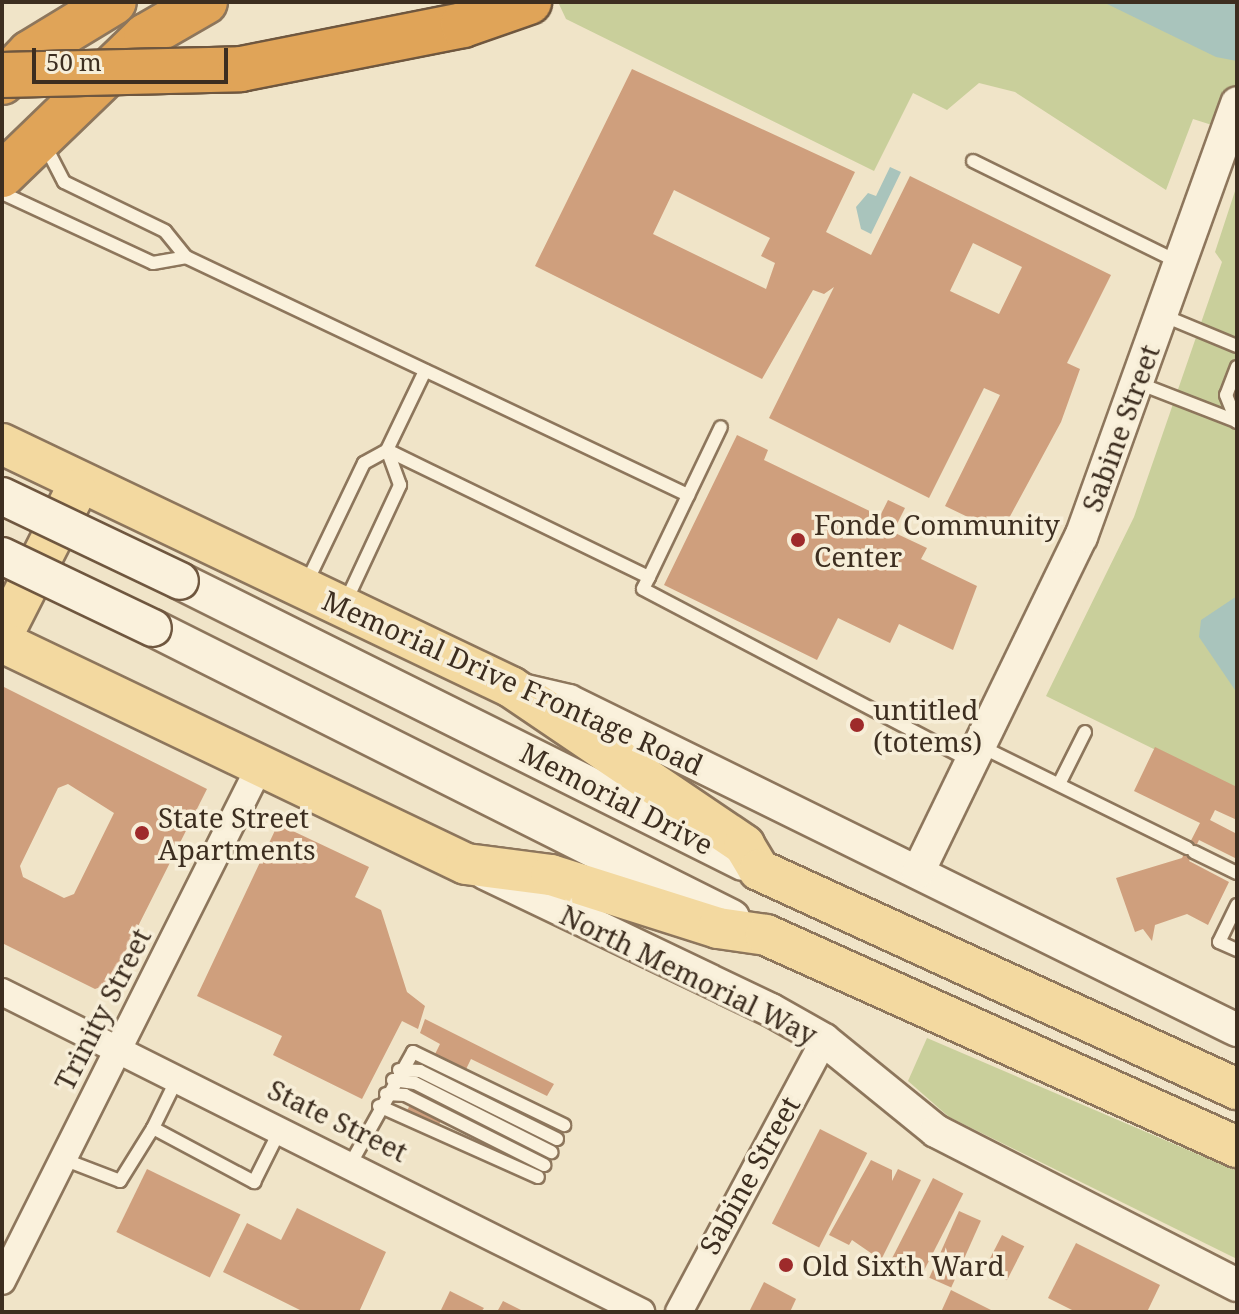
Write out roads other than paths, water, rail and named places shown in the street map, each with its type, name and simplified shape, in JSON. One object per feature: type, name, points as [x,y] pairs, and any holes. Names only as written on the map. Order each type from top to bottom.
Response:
[{"type":"highway","points":[[2,82],[30,53],[114,2]]},
{"type":"highway","points":[[2,175],[42,130],[146,36],[205,2]]},
{"type":"highway","points":[[2,75],[241,69],[463,25],[529,2]]},
{"type":"main road","name":"Memorial Drive Frontage Road","points":[[2,444],[511,687]]},
{"type":"main road","points":[[80,482],[2,639],[466,864],[551,875],[718,928],[766,935]]},
{"type":"main road","name":"Memorial Drive","points":[[2,496],[180,581],[759,870],[1237,1089]]},
{"type":"main road","name":"Memorial Drive","points":[[2,556],[153,628],[766,935],[1237,1147]]},
{"type":"main road","points":[[511,687],[744,845],[759,870]]},
{"type":"street","name":"Sabine Street","points":[[918,872],[1081,537],[1237,103]]},
{"type":"street","name":"Memorial Drive Frontage Road","points":[[511,687],[569,701],[1237,1030]]},
{"type":"street","name":"Trinity Street","points":[[2,1281],[260,766]]},
{"type":"street","name":"North Memorial Way","points":[[466,864],[824,1040],[936,1131],[1237,1285]]},
{"type":"street","name":"State Street","points":[[2,992],[351,1163],[641,1312]]},
{"type":"street","name":"Sabine Street","points":[[679,1312],[824,1040]]},
{"type":"lane","points":[[42,130],[48,161],[64,182],[165,231],[186,257],[688,495]]},
{"type":"lane","points":[[973,161],[1180,263]]},
{"type":"lane","points":[[2,193],[153,263],[186,257]]},
{"type":"lane","points":[[1162,315],[1237,346]]},
{"type":"lane","points":[[1236,422],[1226,395],[1237,367]]},
{"type":"lane","points":[[304,589],[364,463],[387,450],[425,371]]},
{"type":"lane","points":[[1136,382],[1236,422]]},
{"type":"lane","points":[[721,427],[643,589],[976,754],[1059,784],[1237,873]]},
{"type":"lane","points":[[387,450],[649,577]]},
{"type":"lane","points":[[343,607],[400,485],[387,450]]},
{"type":"lane","points":[[1059,784],[1085,732]]},
{"type":"lane","points":[[1237,905],[1219,942],[1237,950]]},
{"type":"lane","points":[[351,1163],[406,1056],[421,1054],[564,1125]]},
{"type":"lane","points":[[396,1075],[420,1071],[557,1139]]},
{"type":"lane","points":[[396,1075],[551,1152]]},
{"type":"lane","points":[[63,1159],[120,1181],[153,1128],[178,1077]]},
{"type":"lane","points":[[386,1094],[405,1095],[544,1165]]},
{"type":"lane","points":[[379,1106],[538,1177]]},
{"type":"lane","points":[[153,1128],[254,1182],[281,1128]]},
{"type":"water","points":[[1103,2],[1237,2],[1237,61],[1216,57]]},
{"type":"water","points":[[890,167],[901,172],[871,234],[861,229],[856,207],[868,193],[876,196]]},
{"type":"water","points":[[1237,596],[1237,693],[1199,637],[1201,620]]},
{"type":"place","name":"Fonde Community Center","points":[[798,540]]},
{"type":"place","name":"untitled (totems)","points":[[857,725]]},
{"type":"place","name":"State Street Apartments","points":[[142,833]]},
{"type":"place","name":"Old Sixth Ward","points":[[786,1265]]}]
